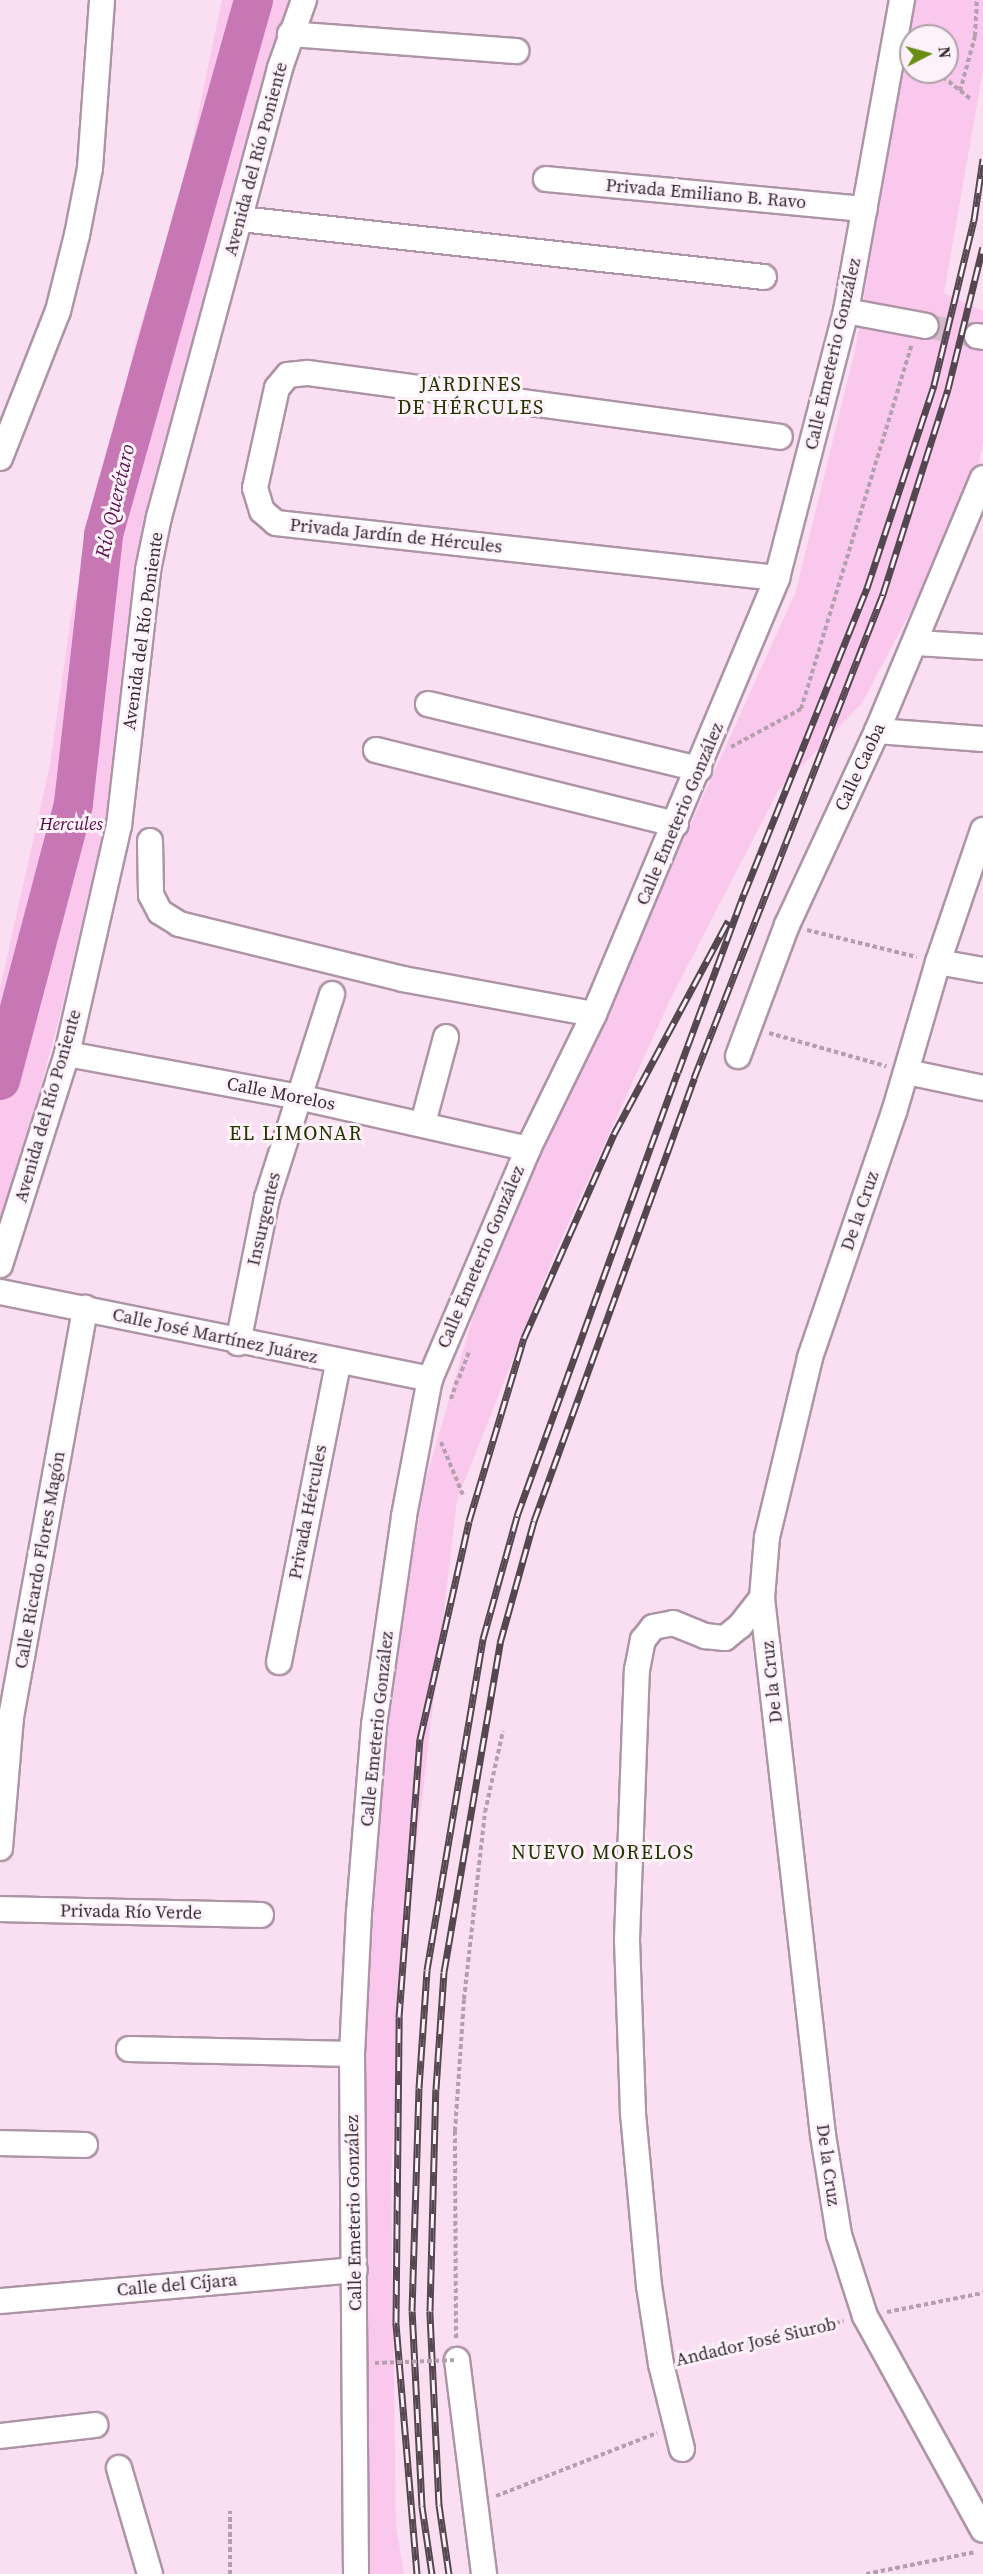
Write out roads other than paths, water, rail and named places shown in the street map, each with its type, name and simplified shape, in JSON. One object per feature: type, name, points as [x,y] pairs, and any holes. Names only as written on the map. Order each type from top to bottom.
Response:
[{"type":"street","points":[[0,458],[58,311],[77,235],[90,168],[102,0]]},
{"type":"street","name":"Avenida del Río Poniente","points":[[0,1265],[67,1054],[119,826],[148,570],[159,517],[242,219],[290,34],[304,0]]},
{"type":"street","name":"Calle Emeterio González","points":[[356,2574],[352,2054],[374,1725],[404,1516],[430,1379],[528,1149],[594,1014],[676,824],[777,578],[846,311],[902,0]]},
{"type":"street","points":[[290,34],[516,51]]},
{"type":"street","name":"Privada Emiliano B. Ravo","points":[[546,179],[865,209]]},
{"type":"street","points":[[242,219],[764,277]]},
{"type":"street","points":[[846,311],[920,331]]},
{"type":"street","name":"Privada Jardín de Hércules","points":[[777,578],[276,523],[262,511],[255,488],[277,388],[288,375],[308,373],[780,437]]},
{"type":"street","name":"Calle Caoba","points":[[738,1056],[787,926],[916,644],[983,478]]},
{"type":"street","points":[[916,644],[983,647]]},
{"type":"street","points":[[428,704],[699,769]]},
{"type":"street","points":[[877,731],[983,739]]},
{"type":"street","points":[[376,750],[676,824]]},
{"type":"street","name":"De la Cruz","points":[[983,830],[938,962],[907,1072],[810,1358],[766,1537],[762,1598],[823,2135],[838,2235],[865,2316],[983,2530]]},
{"type":"street","points":[[150,842],[151,896],[160,912],[178,924],[403,979],[594,1014]]},
{"type":"street","points":[[938,962],[983,970]]},
{"type":"street","name":"Insurgentes","points":[[238,1343],[267,1198],[332,994]]},
{"type":"street","points":[[423,1123],[446,1037]]},
{"type":"street","name":"Calle Morelos","points":[[67,1054],[298,1097],[423,1123],[528,1149]]},
{"type":"street","points":[[907,1072],[983,1088]]},
{"type":"street","name":"Calle José Martínez Juárez","points":[[0,1292],[85,1308],[238,1343],[430,1379]]},
{"type":"street","name":"Calle Ricardo Flores Magón","points":[[0,1848],[11,1717],[85,1308]]},
{"type":"street","name":"Privada Hércules","points":[[279,1662],[338,1363]]},
{"type":"street","name":"Andador José Siurob","points":[[682,2449],[674,2426],[661,2364],[639,2212],[632,2101],[627,1939],[637,1670],[643,1640],[653,1627],[674,1623],[705,1636],[725,1638],[740,1626],[762,1598]]},
{"type":"street","name":"Privada Río Verde","points":[[0,1909],[261,1915]]},
{"type":"street","points":[[129,2049],[352,2054]]},
{"type":"street","points":[[0,2143],[85,2145]]},
{"type":"street","name":"Calle del Cíjara","points":[[0,2301],[355,2270]]},
{"type":"street","points":[[457,2360],[473,2505],[484,2574]]},
{"type":"street","points":[[0,2436],[95,2425]]},
{"type":"street","points":[[119,2468],[150,2574]]},
{"type":"waterway","name":"Río Querétaro","points":[[0,1080],[73,803],[103,534],[253,0]]},
{"type":"tunnel","points":[[926,326],[977,336]]},
{"type":"railway","points":[[432,2574],[422,2506],[412,2311],[419,2088],[427,1970],[483,1639],[517,1516],[678,1072],[744,894],[867,588],[934,385],[974,220],[983,159]]},
{"type":"railway","points":[[449,2574],[439,2505],[430,2311],[436,2089],[444,1972],[500,1643],[534,1521],[694,1078],[883,594],[948,389],[983,247]]},
{"type":"railway","points":[[417,2574],[396,2322],[399,2017],[420,1739],[469,1521],[524,1338],[614,1134],[728,921]]},
{"type":"district","name":"JARDINES DE HÉRCULES","points":[[471,396]]},
{"type":"district","name":"EL LIMONAR","points":[[296,1133]]},
{"type":"district","name":"NUEVO MORELOS","points":[[603,1852]]},
{"type":"park label","name":"Hercules","points":[[71,824]]}]
